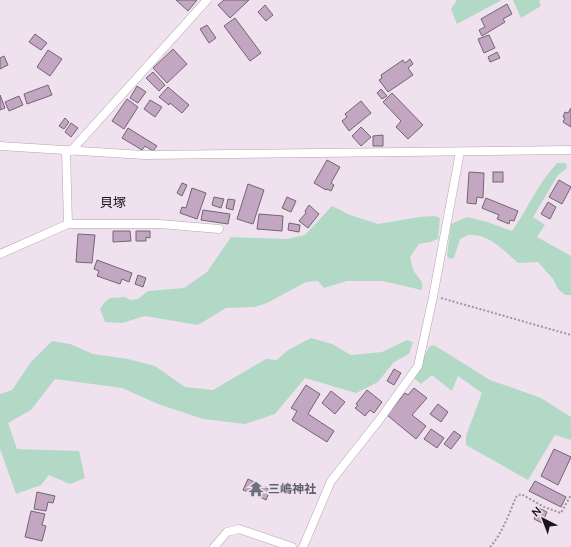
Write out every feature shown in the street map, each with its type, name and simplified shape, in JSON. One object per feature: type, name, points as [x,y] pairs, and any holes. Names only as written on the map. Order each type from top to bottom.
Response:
[{"type":"street","points":[[68,224],[69,151],[207,0]]},
{"type":"street","points":[[0,146],[144,155],[571,150]]},
{"type":"street","points":[[303,547],[331,481],[380,419],[418,366],[433,296],[460,152]]},
{"type":"street","points":[[0,254],[68,224],[160,224],[219,229]]},
{"type":"street","points":[[214,547],[227,532],[239,529],[292,547]]},
{"type":"path","points":[[433,296],[571,335]]},
{"type":"path","points":[[490,547],[495,542],[516,497],[522,494],[544,507],[561,513],[571,495]]},
{"type":"green space","points":[[457,0],[502,0],[457,24],[451,9]]},
{"type":"green space","points":[[513,0],[539,0],[541,6],[521,18]]},
{"type":"green space","points":[[557,163],[566,163],[567,168],[558,175],[533,217],[545,225],[537,237],[571,256],[571,295],[565,295],[558,289],[553,279],[538,262],[518,263],[496,244],[483,237],[469,235],[460,239],[454,258],[450,259],[447,256],[451,224],[467,217],[512,231],[544,179]]},
{"type":"green space","points":[[332,206],[350,215],[378,224],[419,217],[435,216],[440,218],[438,239],[419,244],[410,257],[413,270],[422,282],[422,290],[382,281],[347,281],[324,288],[318,281],[306,282],[267,303],[255,307],[226,308],[198,325],[145,316],[122,323],[105,322],[100,309],[110,298],[125,297],[130,300],[138,299],[148,291],[184,288],[207,272],[231,237],[287,239],[305,235]]},
{"type":"green space","points":[[311,338],[332,344],[351,355],[382,352],[407,340],[413,342],[409,354],[394,362],[378,382],[356,393],[305,378],[275,414],[245,424],[203,419],[158,404],[122,388],[55,379],[31,410],[8,423],[17,449],[79,451],[85,478],[70,484],[49,475],[41,485],[16,494],[0,449],[0,394],[12,390],[31,362],[52,341],[70,344],[93,354],[128,359],[155,366],[185,387],[213,390],[266,359],[277,360],[288,350]]},
{"type":"green space","points":[[434,345],[490,380],[541,398],[571,417],[571,440],[555,435],[528,480],[466,445],[466,436],[482,393],[458,376],[452,391],[432,375],[421,384],[414,378],[429,347]]},
{"type":"building","points":[[176,0],[197,0],[188,11]]},
{"type":"building","points":[[224,0],[249,0],[230,18],[218,5]]},
{"type":"building","points":[[507,4],[512,14],[503,19],[505,22],[482,36],[479,30],[485,27],[481,19]]},
{"type":"building","points":[[265,5],[273,15],[266,21],[258,12]]},
{"type":"building","points":[[235,18],[261,53],[250,61],[224,26]]},
{"type":"building","points":[[207,25],[216,38],[209,43],[200,29]]},
{"type":"building","points":[[35,34],[47,43],[41,50],[29,42]]},
{"type":"building","points":[[489,35],[495,48],[484,53],[478,39]]},
{"type":"building","points":[[173,49],[187,64],[167,83],[153,68]]},
{"type":"building","points":[[48,50],[62,59],[50,76],[37,67]]},
{"type":"building","points":[[497,52],[500,58],[490,62],[488,57]]},
{"type":"building","points":[[4,56],[8,65],[0,69],[0,58]]},
{"type":"building","points":[[410,59],[413,64],[408,68],[413,75],[388,92],[379,80],[382,78],[381,75],[403,60],[405,63]]},
{"type":"building","points":[[153,72],[165,85],[159,91],[146,78]]},
{"type":"building","points":[[48,85],[52,95],[27,104],[24,94]]},
{"type":"building","points":[[137,86],[146,92],[138,103],[130,98]]},
{"type":"building","points":[[168,87],[189,105],[182,113],[170,103],[169,105],[159,97]]},
{"type":"building","points":[[381,89],[387,96],[382,99],[377,93]]},
{"type":"building","points":[[392,93],[423,125],[408,139],[396,127],[401,121],[383,102]]},
{"type":"building","points":[[0,95],[5,108],[0,110]]},
{"type":"building","points":[[19,96],[23,105],[9,111],[5,102]]},
{"type":"building","points":[[127,99],[138,107],[124,129],[112,121]]},
{"type":"building","points":[[150,100],[162,107],[155,117],[144,109]]},
{"type":"building","points":[[361,101],[371,113],[349,131],[342,121],[347,117],[345,114]]},
{"type":"building","points":[[571,108],[571,127],[563,122],[565,118],[563,117],[565,112],[568,113]]},
{"type":"building","points":[[65,118],[69,122],[64,129],[59,126]]},
{"type":"building","points":[[71,123],[78,128],[71,137],[65,132]]},
{"type":"building","points":[[361,127],[371,137],[361,146],[352,136]]},
{"type":"building","points":[[128,128],[157,146],[153,151],[145,146],[142,150],[122,138]]},
{"type":"building","points":[[383,135],[383,146],[373,146],[373,136]]},
{"type":"building","points":[[327,160],[340,167],[331,183],[334,185],[331,191],[326,190],[314,183]]},
{"type":"building","points":[[469,172],[484,173],[483,198],[477,197],[476,204],[467,203]]},
{"type":"building","points":[[493,172],[503,172],[503,182],[493,182]]},
{"type":"building","points":[[559,180],[571,187],[562,204],[549,197]]},
{"type":"building","points":[[182,183],[187,185],[182,196],[177,193]]},
{"type":"building","points":[[248,184],[264,190],[253,224],[237,219]]},
{"type":"building","points":[[192,188],[206,193],[197,219],[180,213],[182,207],[186,208]]},
{"type":"building","points":[[214,197],[224,199],[221,208],[212,205]]},
{"type":"building","points":[[287,197],[296,201],[291,212],[282,208]]},
{"type":"building","points":[[486,198],[518,211],[514,221],[510,220],[509,224],[497,219],[499,215],[482,208]]},
{"type":"building","points":[[228,199],[235,200],[233,210],[226,208]]},
{"type":"building","points":[[548,202],[556,207],[550,219],[541,214]]},
{"type":"building","points":[[309,205],[319,214],[308,228],[299,221],[306,213],[305,211]]},
{"type":"building","points":[[203,210],[230,214],[228,224],[201,220]]},
{"type":"building","points":[[259,214],[283,216],[282,231],[257,229]]},
{"type":"building","points":[[289,223],[300,225],[299,232],[288,230]]},
{"type":"building","points":[[113,231],[130,231],[131,241],[113,242]]},
{"type":"building","points":[[136,231],[150,231],[150,238],[146,237],[146,241],[136,241]]},
{"type":"building","points":[[78,234],[95,235],[92,263],[76,262]]},
{"type":"building","points":[[97,260],[132,273],[129,282],[122,279],[120,284],[97,276],[99,271],[94,269]]},
{"type":"building","points":[[138,275],[146,278],[143,287],[135,284]]},
{"type":"building","points":[[394,369],[401,373],[394,385],[387,381]]},
{"type":"building","points":[[306,385],[320,394],[308,414],[334,431],[327,442],[292,420],[297,411],[291,408]]},
{"type":"building","points":[[414,388],[427,398],[412,415],[426,426],[416,439],[387,415],[405,393],[408,395]]},
{"type":"building","points":[[367,390],[382,402],[374,413],[370,410],[365,416],[355,408],[358,405],[356,404]]},
{"type":"building","points":[[331,391],[345,402],[335,414],[322,403]]},
{"type":"building","points":[[438,404],[448,412],[441,422],[430,414]]},
{"type":"building","points":[[431,429],[444,438],[437,448],[424,439]]},
{"type":"building","points":[[454,431],[461,436],[451,449],[444,444]]},
{"type":"building","points":[[554,449],[571,457],[558,485],[541,476]]},
{"type":"building","name":"三嶋神社","points":[[248,479],[258,484],[257,486],[261,488],[262,486],[270,490],[266,500],[258,496],[259,494],[254,492],[253,494],[243,490]]},
{"type":"building","points":[[535,481],[566,497],[561,507],[529,491]]},
{"type":"building","points":[[37,492],[55,496],[53,503],[48,502],[46,511],[34,509]]},
{"type":"building","points":[[539,508],[547,512],[542,523],[534,519]]},
{"type":"building","points":[[31,511],[45,514],[42,525],[46,526],[42,541],[25,537]]},
{"type":"place","name":"三嶋神社","points":[[256,489]]},
{"type":"district","name":"貝塚","points":[[113,202]]}]
